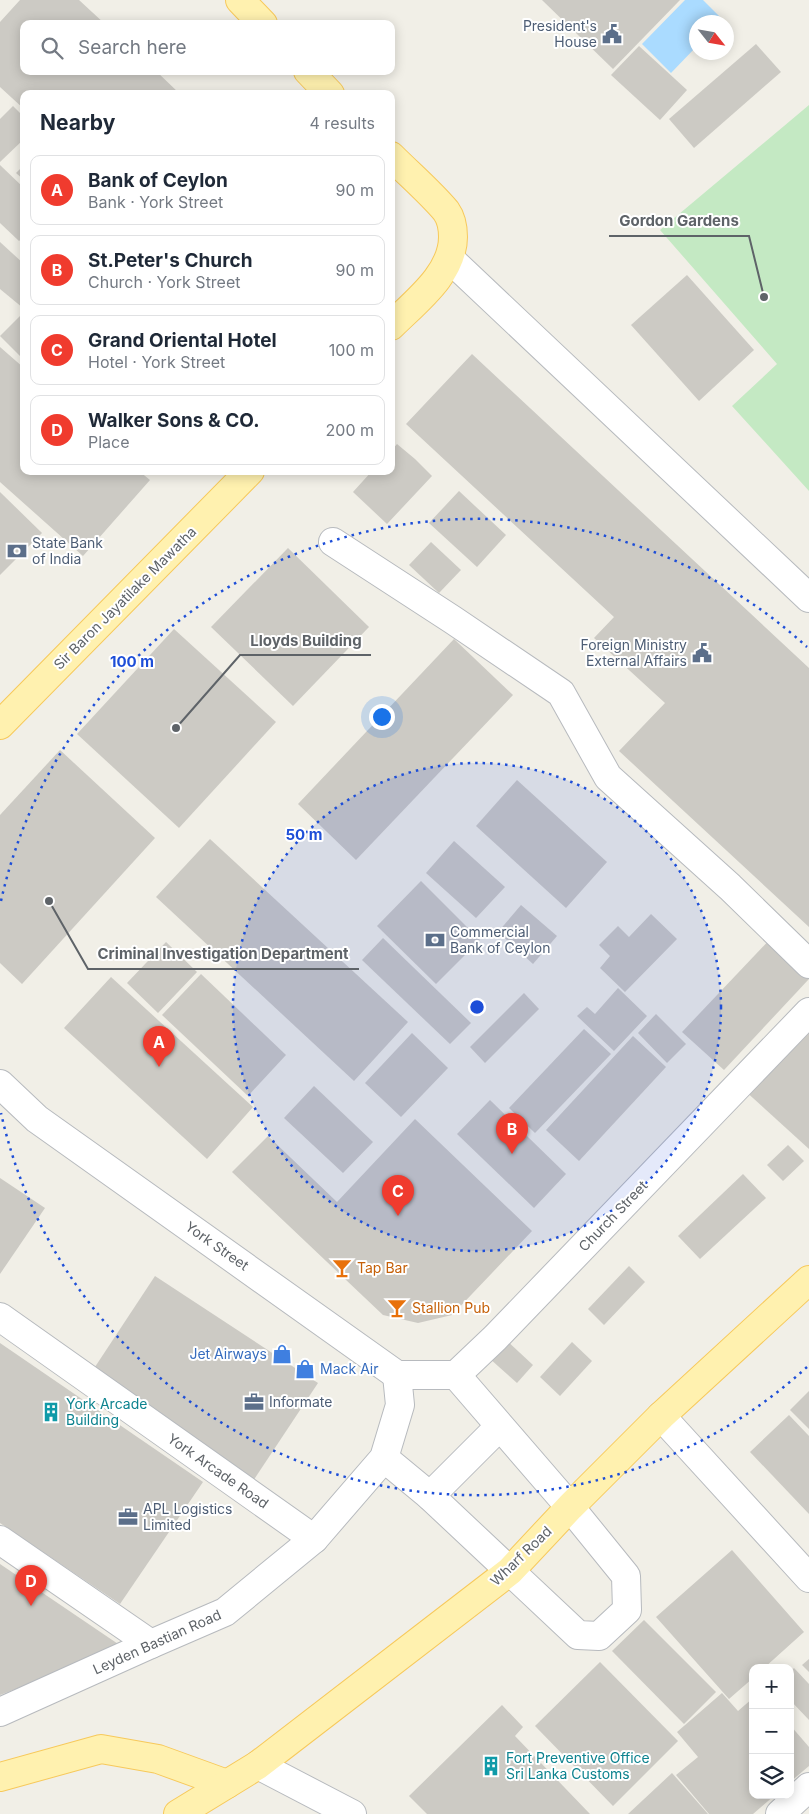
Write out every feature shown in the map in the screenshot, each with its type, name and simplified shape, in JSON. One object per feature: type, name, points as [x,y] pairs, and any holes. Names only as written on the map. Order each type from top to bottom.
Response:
[{"type":"main road","points":[[240,0],[259,20]]},
{"type":"main road","points":[[312,75],[326,90]]},
{"type":"main road","points":[[395,160],[447,213],[453,229],[453,246],[450,259],[443,271],[395,322]]},
{"type":"main road","name":"Sir Baron Jayatilake Mawatha","points":[[0,725],[246,475]]},
{"type":"main road","name":"Wharf Road","points":[[178,1814],[258,1765],[510,1571],[570,1507],[661,1416],[809,1280]]},
{"type":"main road","points":[[0,1777],[101,1749],[158,1759],[227,1784]]},
{"type":"street","points":[[450,259],[809,598]]},
{"type":"street","points":[[332,542],[453,620],[560,693],[608,777],[730,887],[809,964]]},
{"type":"street","name":"Church Street","points":[[456,1375],[502,1331],[809,1012]]},
{"type":"street","name":"York Street","points":[[0,1084],[36,1119]]},
{"type":"street","name":"York Street","points":[[0,1099],[36,1119],[397,1375]]},
{"type":"street","name":"York Arcade Road","points":[[0,1317],[314,1539]]},
{"type":"street","points":[[384,1458],[430,1496],[578,1636],[599,1636],[627,1610],[626,1576],[570,1507],[456,1375],[397,1375]]},
{"type":"street","name":"Leyden Bastian Road","points":[[0,1712],[225,1612],[314,1539],[384,1458],[400,1405],[397,1375]]},
{"type":"street","points":[[661,1416],[809,1578]]},
{"type":"street","points":[[430,1496],[500,1427]]},
{"type":"street","points":[[0,1540],[151,1644]]},
{"type":"street","points":[[258,1765],[352,1814]]},
{"type":"street","points":[[780,1814],[809,1787]]},
{"type":"green space","points":[[809,105],[809,491],[732,406],[777,364],[660,230]]},
{"type":"water","points":[[685,0],[703,0],[718,15],[689,15],[689,54],[671,73],[642,44]]},
{"type":"building","points":[[20,0],[79,0],[101,20],[20,20],[20,75],[160,75],[176,90],[20,90],[20,105],[0,87],[0,22]]},
{"type":"building","name":"President's House","points":[[542,0],[680,0],[613,69]]},
{"type":"building","points":[[756,44],[781,72],[694,148],[669,119]]},
{"type":"building","points":[[639,46],[687,90],[660,120],[611,75]]},
{"type":"building","points":[[13,106],[20,113],[20,143],[0,162],[0,119]]},
{"type":"building","points":[[0,165],[20,184],[20,240],[0,223]]},
{"type":"building","points":[[0,242],[20,260],[20,306],[0,289]]},
{"type":"building","points":[[687,275],[754,350],[699,401],[631,325]]},
{"type":"building","points":[[20,316],[20,356],[0,336]]},
{"type":"building","points":[[0,347],[20,364],[20,475],[144,475],[150,480],[83,556],[0,482]]},
{"type":"building","name":"Foreign Ministry External Affairs","points":[[472,354],[809,668],[809,927],[619,751],[665,703],[594,638],[614,617],[406,424]]},
{"type":"building","points":[[397,444],[432,476],[387,524],[353,492],[368,475],[395,475],[395,446]]},
{"type":"building","points":[[459,491],[506,535],[477,567],[429,523]]},
{"type":"building","points":[[0,492],[42,533],[0,575]]},
{"type":"building","points":[[431,542],[461,570],[439,593],[409,565]]},
{"type":"building","points":[[288,548],[369,627],[293,706],[211,627]]},
{"type":"building","points":[[174,629],[276,722],[179,828],[77,734]]},
{"type":"building","points":[[454,639],[513,695],[356,860],[298,804]]},
{"type":"building","points":[[60,750],[155,838],[22,984],[0,963],[0,815]]},
{"type":"building","points":[[517,780],[607,862],[566,908],[476,826]]},
{"type":"building","points":[[210,839],[408,1022],[354,1081],[156,897]]},
{"type":"building","points":[[454,841],[505,887],[476,918],[426,873]]},
{"type":"building","points":[[421,881],[480,940],[436,984],[377,926]]},
{"type":"building","points":[[521,905],[557,936],[533,964],[498,932]]},
{"type":"building","points":[[651,914],[677,939],[625,992],[600,968],[610,956],[599,945],[618,926],[629,937]]},
{"type":"building","points":[[774,935],[809,968],[809,979],[724,1070],[682,1032]]},
{"type":"building","points":[[383,938],[471,1023],[450,1044],[362,960]]},
{"type":"building","points":[[166,942],[197,972],[158,1013],[127,983]]},
{"type":"building","points":[[201,974],[286,1055],[248,1096],[162,1015]]},
{"type":"building","points":[[111,977],[253,1107],[207,1159],[64,1028]]},
{"type":"building","points":[[618,988],[647,1016],[614,1051],[577,1016],[587,1007],[595,1014]]},
{"type":"building","points":[[524,993],[539,1009],[485,1063],[470,1047]]},
{"type":"building","points":[[656,1014],[686,1044],[667,1063],[638,1033]]},
{"type":"building","points":[[809,1017],[809,1149],[743,1089]]},
{"type":"building","points":[[584,1029],[611,1054],[535,1133],[509,1108]]},
{"type":"building","points":[[412,1033],[448,1068],[401,1117],[365,1083]]},
{"type":"building","points":[[633,1036],[666,1067],[579,1161],[546,1130]]},
{"type":"building","points":[[314,1086],[373,1142],[343,1173],[284,1118]]},
{"type":"building","points":[[490,1100],[566,1174],[534,1208],[457,1134]]},
{"type":"building","points":[[415,1119],[532,1231],[452,1315],[418,1323],[383,1315],[232,1172],[268,1136],[337,1202]]},
{"type":"building","points":[[788,1145],[804,1161],[783,1181],[767,1165]]},
{"type":"building","points":[[743,1174],[766,1198],[700,1259],[678,1236]]},
{"type":"building","points":[[0,1178],[45,1208],[0,1274]]},
{"type":"building","points":[[629,1266],[645,1282],[604,1325],[588,1309]]},
{"type":"building","points":[[155,1276],[318,1383],[253,1481],[91,1373]]},
{"type":"building","points":[[506,1340],[533,1365],[517,1383],[489,1358]]},
{"type":"building","points":[[572,1342],[592,1361],[560,1396],[540,1377]]},
{"type":"building","name":"York Arcade Building","points":[[0,1343],[203,1482],[120,1604],[0,1523]]},
{"type":"building","points":[[809,1391],[809,1429],[790,1410]]},
{"type":"building","points":[[789,1415],[809,1436],[809,1514],[750,1452]]},
{"type":"building","points":[[732,1550],[804,1632],[768,1664],[749,1664],[749,1682],[729,1699],[656,1617]]},
{"type":"building","points":[[0,1564],[124,1648],[0,1695]]},
{"type":"building","points":[[644,1620],[716,1692],[684,1724],[612,1651]]},
{"type":"building","points":[[809,1659],[809,1672],[802,1665]]},
{"type":"building","points":[[600,1662],[678,1741],[613,1806],[535,1726]]},
{"type":"building","points":[[794,1668],[809,1684],[809,1720],[794,1704]]},
{"type":"building","points":[[722,1693],[738,1711],[749,1701],[749,1799],[770,1799],[753,1814],[709,1814],[676,1775],[698,1757],[677,1732]]},
{"type":"building","name":"Fort Preventive Office Sri Lanka Customs","points":[[502,1705],[523,1727],[515,1736],[590,1814],[427,1814],[409,1796]]},
{"type":"building","points":[[794,1730],[809,1747],[809,1766],[794,1779]]},
{"type":"building","points":[[672,1773],[708,1814],[628,1814]]},
{"type":"place","name":"President's House","points":[[612,34]]},
{"type":"place","name":"Gordon Gardens","points":[[764,297]]},
{"type":"place","name":"State Bank of India","points":[[17,551]]},
{"type":"place","name":"Foreign Ministry External Affairs","points":[[702,653]]},
{"type":"place","name":"Lloyds Building","points":[[176,728]]},
{"type":"place","name":"Criminal Investigation Department","points":[[49,901]]},
{"type":"place","name":"Commercial Bank of Ceylon","points":[[435,940]]},
{"type":"place","name":"Bank of Ceylon","points":[[159,1067]]},
{"type":"place","name":"St.Peter's Church","points":[[512,1154]]},
{"type":"place","name":"Grand Oriental Hotel","points":[[398,1216]]},
{"type":"place","name":"Tap Bar","points":[[342,1268]]},
{"type":"place","name":"Stallion Pub","points":[[397,1308]]},
{"type":"place","name":"Jet Airways","points":[[282,1354]]},
{"type":"place","name":"Mack Air","points":[[305,1369]]},
{"type":"place","name":"Informate","points":[[254,1402]]},
{"type":"place","name":"York Arcade Building","points":[[51,1412]]},
{"type":"place","name":"APL Logistics Limited","points":[[128,1517]]},
{"type":"place","name":"Walker Sons & CO.","points":[[31,1606]]},
{"type":"place","name":"Fort Preventive Office Sri Lanka Customs","points":[[491,1766]]}]
